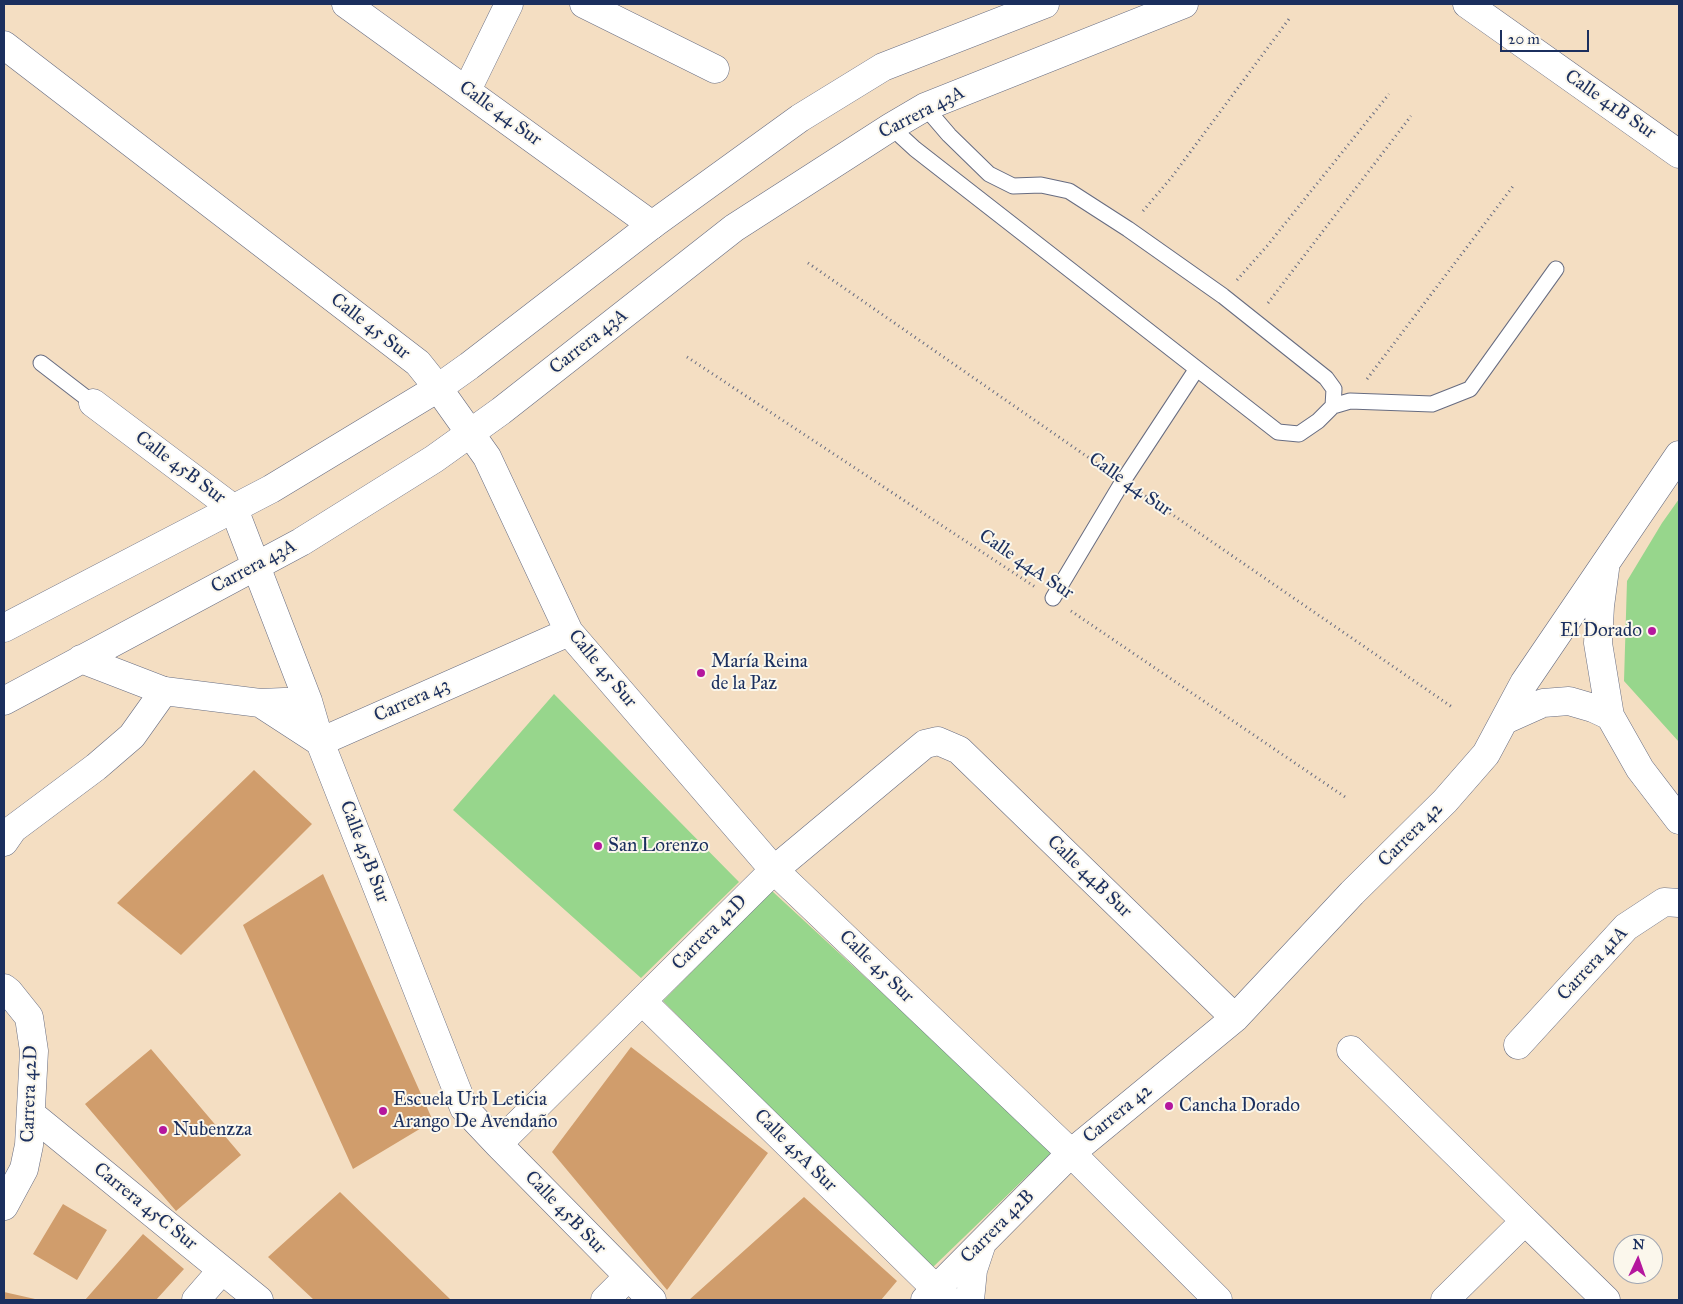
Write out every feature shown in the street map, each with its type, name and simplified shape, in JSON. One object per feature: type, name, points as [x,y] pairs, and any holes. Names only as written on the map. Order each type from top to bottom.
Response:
[{"type":"street","name":"Calle 44 Sur","points":[[346,4],[652,225]]},
{"type":"street","points":[[467,90],[509,4]]},
{"type":"street","points":[[584,4],[715,69]]},
{"type":"street","points":[[4,628],[234,509],[438,388],[652,225],[800,118],[883,67],[1045,4]]},
{"type":"street","name":"Carrera 43A","points":[[4,701],[301,542],[434,459],[509,405],[734,228],[891,127],[925,107],[1184,4]]},
{"type":"street","name":"Calle 41B Sur","points":[[1467,4],[1679,154]]},
{"type":"street","name":"Calle 45 Sur","points":[[4,45],[418,363],[487,457],[569,632],[774,870],[1071,1153],[1218,1300]]},
{"type":"street","name":"Calle 45B Sur","points":[[93,403],[234,509],[308,701],[320,742],[464,1108],[652,1300]]},
{"type":"street","name":"Carrera 42","points":[[1071,1153],[1235,1018],[1352,893],[1445,801],[1486,754],[1524,683],[1679,455]]},
{"type":"street","points":[[1606,563],[1600,606],[1598,643],[1610,716],[1640,769],[1679,820]]},
{"type":"street","name":"Carrera 43","points":[[320,742],[569,632]]},
{"type":"street","points":[[82,659],[164,691],[260,703],[308,701]]},
{"type":"street","points":[[4,842],[13,829],[96,767],[132,736],[164,691]]},
{"type":"street","points":[[1505,720],[1544,703],[1570,701],[1593,708],[1610,716]]},
{"type":"street","points":[[260,703],[320,742]]},
{"type":"street","name":"Carrera 42D","points":[[498,1144],[774,870],[925,744],[938,741]]},
{"type":"street","name":"Calle 44B Sur","points":[[938,741],[958,750],[1235,1018]]},
{"type":"street","name":"Carrera 41A","points":[[1518,1046],[1626,927],[1664,902],[1679,902]]},
{"type":"street","name":"Carrera 42D","points":[[4,988],[30,1017],[34,1051],[29,1145],[24,1170],[4,1206]]},
{"type":"street","name":"Calle 45A Sur","points":[[642,1000],[936,1296]]},
{"type":"street","points":[[1351,1050],[1606,1300]]},
{"type":"street","name":"Carrera 45C Sur","points":[[31,1114],[259,1300]]},
{"type":"street","name":"Carrera 42B","points":[[936,1296],[983,1242],[1071,1153]]},
{"type":"street","points":[[1444,1300],[1525,1221]]},
{"type":"street","points":[[970,1300],[973,1270],[983,1242]]},
{"type":"street","points":[[196,1300],[222,1270]]},
{"type":"street","points":[[606,1300],[628,1277]]},
{"type":"lane","points":[[925,107],[949,135],[989,174],[1012,186],[1042,185],[1069,191],[1128,229],[1223,296],[1326,378],[1334,389],[1333,406]]},
{"type":"lane","points":[[891,127],[915,149],[1196,370],[1278,432],[1299,434],[1318,421],[1333,406],[1350,401],[1432,404],[1470,389],[1556,269]]},
{"type":"lane","points":[[41,363],[93,403]]},
{"type":"lane","points":[[1052,598],[1123,481],[1196,370]]},
{"type":"path","points":[[1128,229],[1171,178],[1289,18]]},
{"type":"path","points":[[1223,296],[1267,246],[1389,94]]},
{"type":"path","points":[[1253,321],[1411,116]]},
{"type":"path","points":[[1350,401],[1514,185]]},
{"type":"path","name":"Calle 44 Sur","points":[[808,263],[1452,707]]},
{"type":"path","name":"Calle 44A Sur","points":[[687,357],[1052,598],[1348,798]]},
{"type":"green space","name":"El Dorado","points":[[1679,499],[1679,742],[1624,681],[1627,581],[1662,523]]},
{"type":"green space","name":"San Lorenzo","points":[[554,694],[739,882],[641,978],[453,810]]},
{"type":"green space","points":[[772,891],[1053,1151],[932,1268],[663,1001]]},
{"type":"building","points":[[254,770],[312,824],[181,955],[117,903]]},
{"type":"building","points":[[323,874],[433,1121],[353,1169],[243,925]]},
{"type":"building","points":[[631,1047],[768,1153],[667,1290],[552,1152]]},
{"type":"building","name":"Nubenzza","points":[[151,1049],[241,1155],[176,1211],[85,1104]]},
{"type":"building","points":[[340,1192],[451,1300],[314,1300],[268,1257]]},
{"type":"building","points":[[804,1197],[897,1281],[881,1300],[689,1300]]},
{"type":"building","points":[[63,1204],[107,1230],[77,1280],[33,1254]]},
{"type":"building","points":[[143,1234],[184,1269],[156,1300],[85,1300]]},
{"type":"building","points":[[4,1292],[35,1299],[35,1300],[4,1300]]},
{"type":"place","name":"El Dorado","points":[[1652,631]]},
{"type":"place","name":"María Reina de la Paz","points":[[701,673]]},
{"type":"place","name":"San Lorenzo","points":[[598,846]]},
{"type":"place","name":"Cancha Dorado","points":[[1169,1106]]},
{"type":"place","name":"Escuela Urb Leticia Arango De Avendaño","points":[[383,1111]]},
{"type":"place","name":"Nubenzza","points":[[163,1130]]}]
